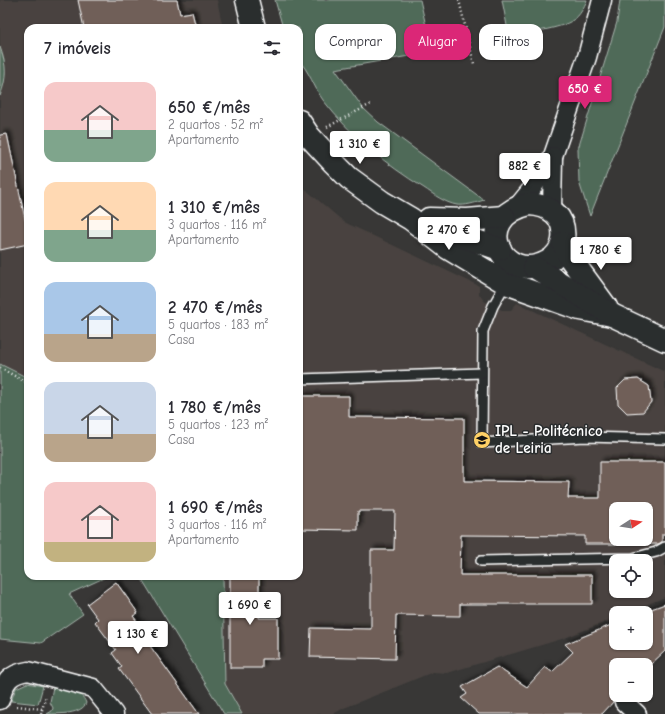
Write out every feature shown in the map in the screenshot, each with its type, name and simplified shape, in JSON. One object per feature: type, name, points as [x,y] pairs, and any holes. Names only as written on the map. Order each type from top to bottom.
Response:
[{"type":"main road","points":[[248,0],[253,24]]},
{"type":"main road","points":[[304,128],[334,163],[354,182],[382,202],[411,219],[448,248],[515,272],[665,340]]},
{"type":"main road","points":[[411,219],[452,220],[511,212],[529,204],[539,204],[552,210],[559,218],[564,235],[558,253],[550,260],[515,272]]},
{"type":"main road","points":[[511,212],[499,223],[496,238],[500,249],[515,272],[580,309],[612,315]]},
{"type":"main road","points":[[411,219],[500,249]]},
{"type":"main road","points":[[562,244],[570,258],[612,315]]},
{"type":"street","points":[[511,212],[531,190],[553,156],[587,57],[602,0]]},
{"type":"street","points":[[552,210],[553,156]]},
{"type":"street","points":[[5,702],[3,688],[10,677],[19,672],[28,671],[93,688],[108,712]]},
{"type":"lane","points":[[515,272],[493,306],[483,331],[482,443],[585,437],[665,438]]},
{"type":"lane","points":[[303,379],[482,373]]},
{"type":"lane","points":[[481,561],[633,558],[656,552],[665,547]]},
{"type":"path","points":[[459,0],[474,64]]},
{"type":"path","points":[[304,128],[371,104]]},
{"type":"path","points":[[0,368],[24,381]]},
{"type":"path","points":[[5,702],[42,708]]},
{"type":"shaded area","points":[[0,0],[217,0],[222,24],[24,24],[24,376],[0,364]]},
{"type":"shaded area","name":"IPL - Politécnico de Leiria","points":[[303,187],[344,222],[479,286],[479,294],[484,301],[502,310],[511,310],[517,303],[665,372],[665,597],[644,606],[609,606],[609,621],[565,638],[447,673],[433,672],[344,708],[333,714],[242,714],[225,684],[223,580],[303,580]]},
{"type":"green space","points":[[275,0],[420,0],[426,24],[404,24],[404,57],[396,58],[396,24],[315,24],[315,60],[386,60],[335,69],[363,108],[378,122],[484,200],[470,204],[457,205],[444,200],[410,179],[382,159],[345,126],[323,100],[303,66],[303,24],[282,24]]},
{"type":"green space","points":[[502,0],[587,0],[578,16],[560,26],[543,30],[543,24],[507,24]]},
{"type":"green space","points":[[620,0],[665,0],[665,27],[590,216],[579,182],[578,149],[617,22]]},
{"type":"green space","points":[[0,47],[5,66],[5,78],[0,96]]},
{"type":"green space","points":[[0,364],[24,376],[24,580],[99,580],[69,594],[83,614],[41,643],[0,639]]},
{"type":"green space","points":[[142,580],[223,580],[225,684],[242,714],[224,714]]},
{"type":"green space","points":[[27,683],[43,686],[38,704],[11,701],[16,688]]},
{"type":"green space","points":[[53,687],[72,691],[81,695],[86,703],[84,707],[75,711],[47,714],[52,711],[53,708],[50,702]]},
{"type":"building","points":[[78,0],[177,0],[180,14],[192,12],[195,24],[83,24]]},
{"type":"building","points":[[7,134],[24,214],[24,245],[0,250],[0,135]]},
{"type":"building","points":[[638,379],[649,386],[651,402],[643,412],[627,413],[618,404],[617,388],[625,380]]},
{"type":"building","points":[[303,396],[349,396],[349,417],[464,418],[464,481],[569,482],[568,498],[600,498],[600,462],[665,462],[665,534],[662,534],[662,542],[658,544],[653,544],[653,502],[609,502],[609,544],[585,544],[585,536],[461,535],[460,575],[592,575],[592,604],[460,604],[460,616],[396,615],[395,659],[310,657],[311,628],[371,629],[371,550],[394,550],[395,511],[358,511],[358,530],[303,529]]},
{"type":"building","points":[[230,580],[259,580],[259,618],[278,618],[278,659],[262,659],[262,668],[230,668]]},
{"type":"building","points":[[116,582],[138,613],[133,616],[143,629],[140,632],[199,714],[152,714],[119,669],[122,667],[112,653],[116,650],[95,622],[98,619],[87,604]]},
{"type":"building","points":[[665,604],[665,651],[653,662],[653,658],[609,658],[609,702],[613,702],[602,714],[479,714],[461,698],[467,694],[462,687],[497,667],[527,687],[545,667],[552,672],[573,652],[565,644],[609,626],[609,650],[653,650],[653,608]]},
{"type":"place","name":"IPL - Politécnico de Leiria","points":[[482,440]]}]
